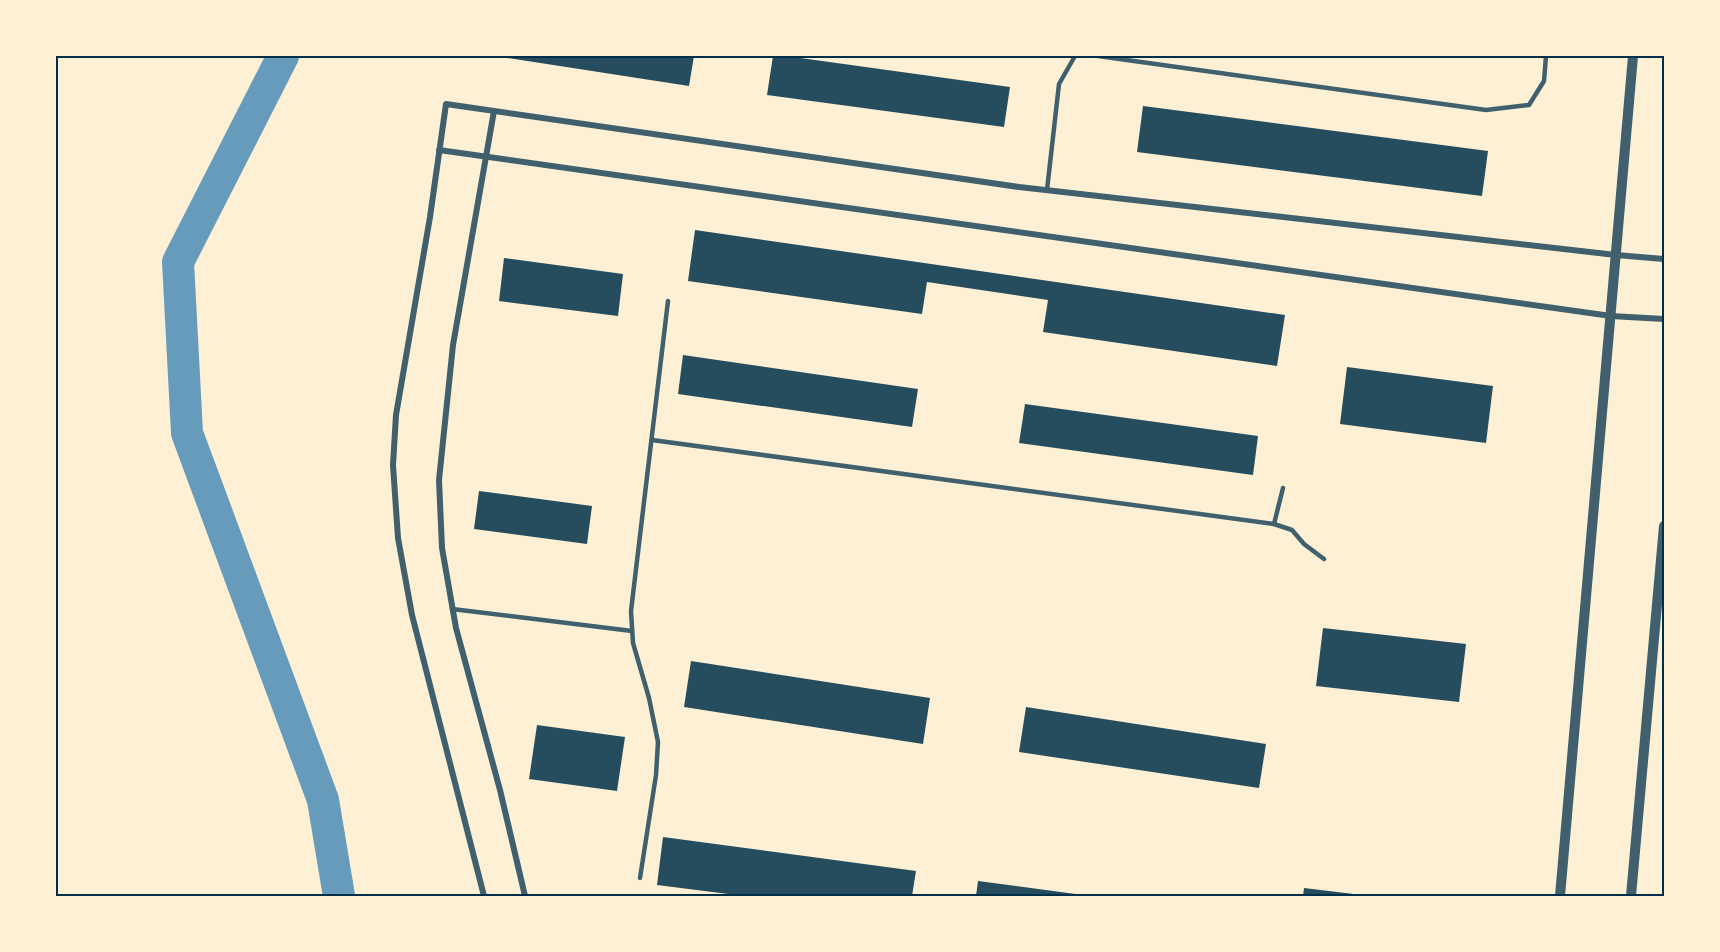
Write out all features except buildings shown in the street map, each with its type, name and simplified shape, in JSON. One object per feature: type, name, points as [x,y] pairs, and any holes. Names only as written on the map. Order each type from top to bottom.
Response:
[{"type":"street","points":[[1560,897],[1633,56]]},
{"type":"street","points":[[484,897],[412,615],[398,538],[393,465],[396,415],[430,217],[446,105],[1047,190],[1665,259]]},
{"type":"street","points":[[494,111],[453,345],[439,480],[442,548],[452,609],[500,790],[525,897]]},
{"type":"street","points":[[440,150],[1611,316],[1665,319]]},
{"type":"street","points":[[1631,897],[1665,526]]},
{"type":"lane","points":[[1047,190],[1059,84],[1075,56]]},
{"type":"lane","points":[[1098,56],[1486,111],[1529,105],[1544,81],[1546,56]]},
{"type":"lane","points":[[640,878],[656,775],[658,742],[649,698],[633,643],[631,611],[668,301]]},
{"type":"lane","points":[[652,440],[1274,524],[1292,530],[1304,544],[1324,559]]},
{"type":"lane","points":[[1274,524],[1283,488]]},
{"type":"lane","points":[[452,609],[632,631]]},
{"type":"waterway","points":[[283,56],[178,262],[187,433],[323,800],[339,896]]}]
